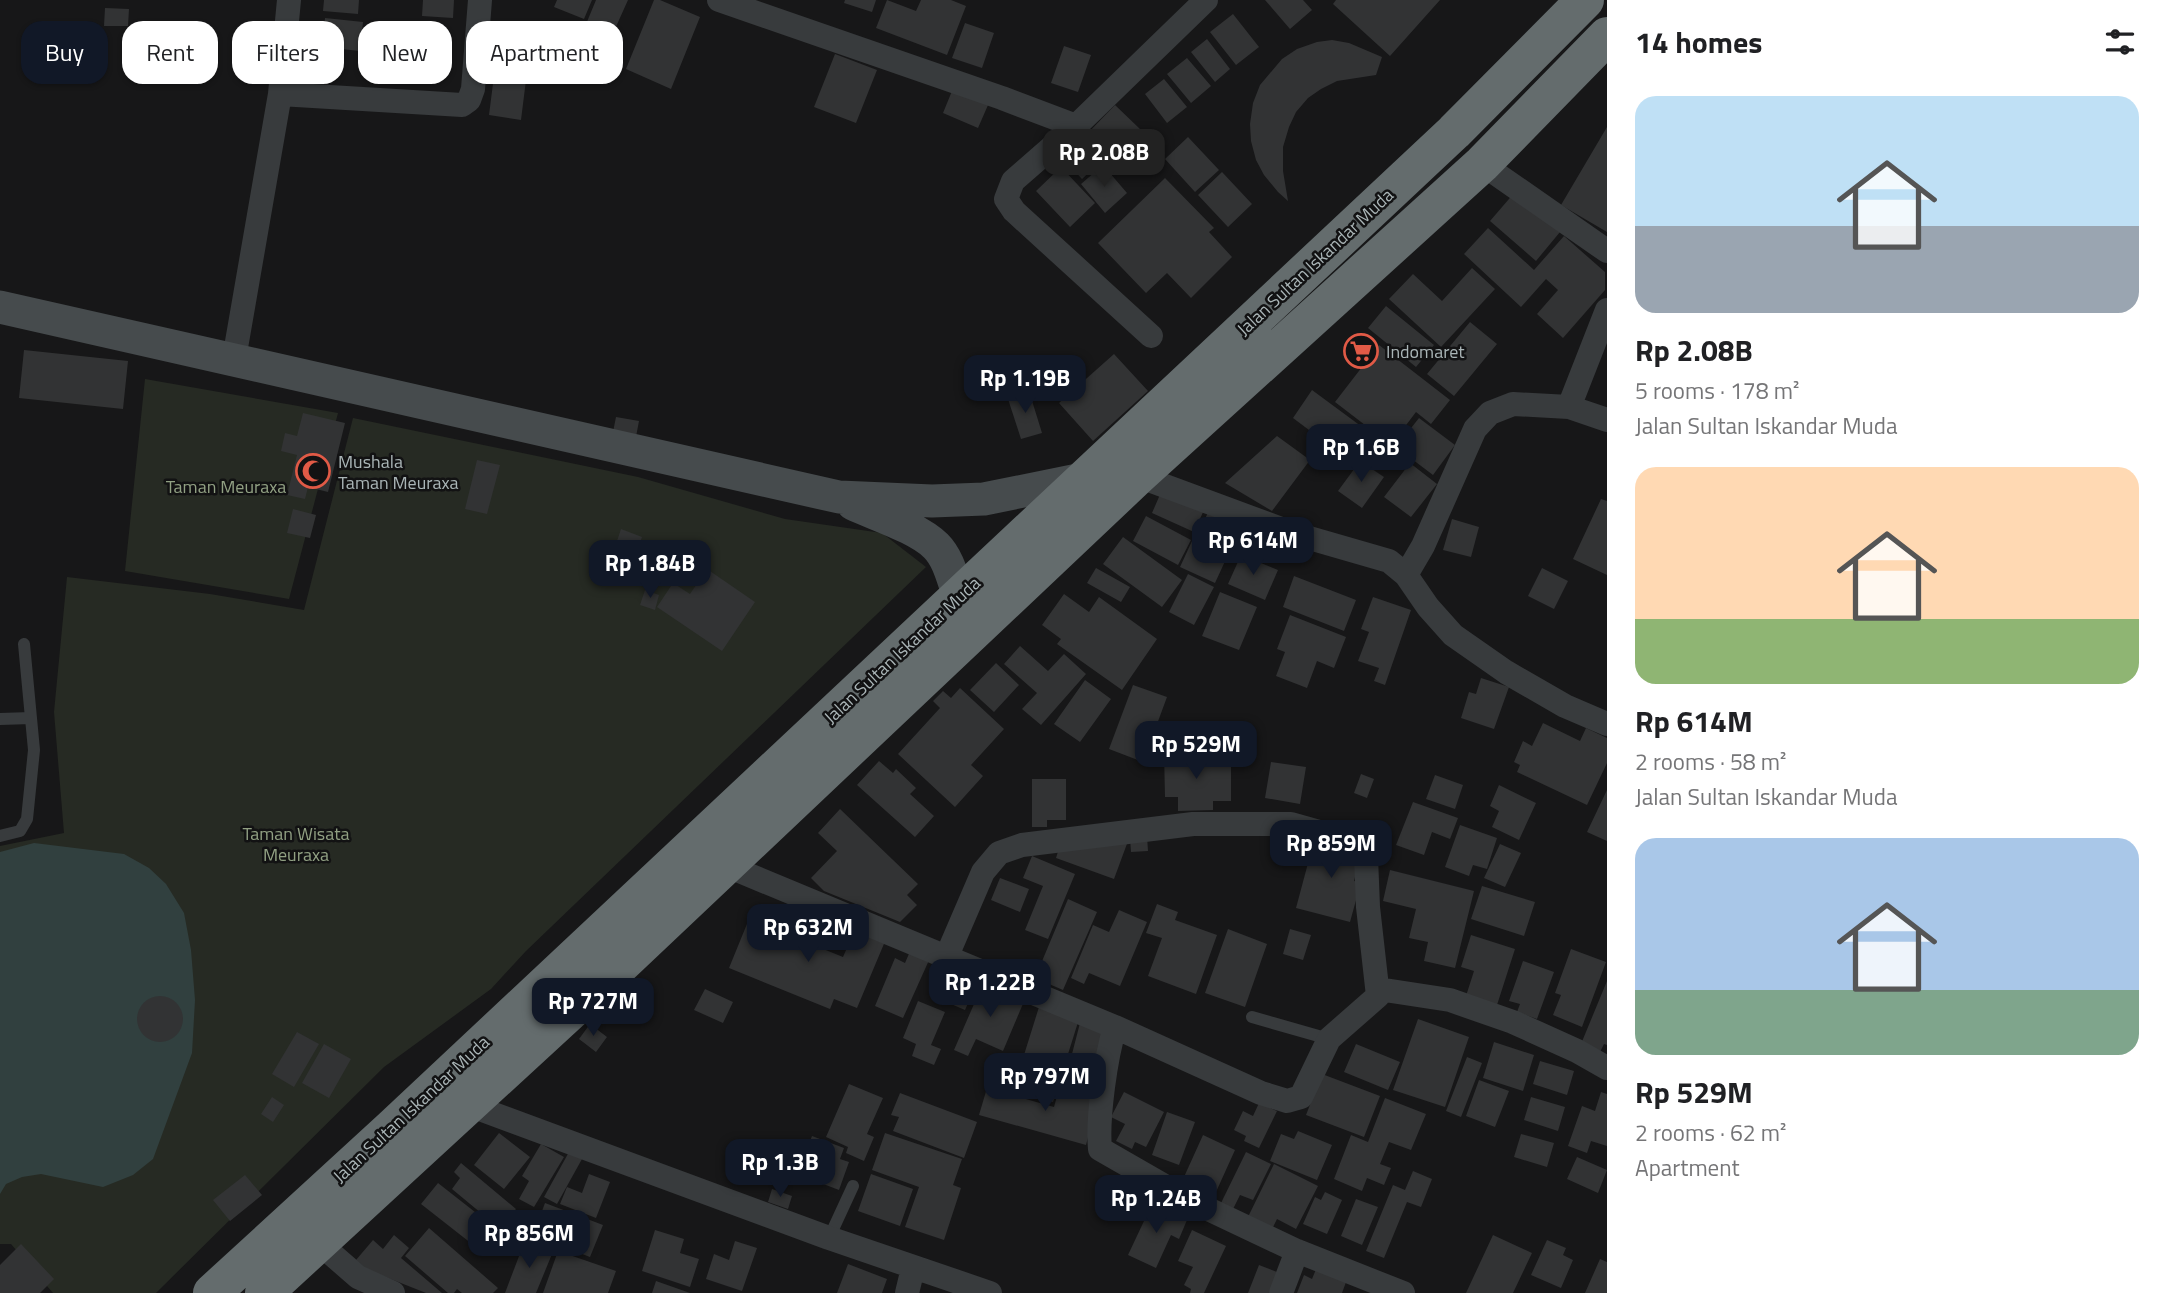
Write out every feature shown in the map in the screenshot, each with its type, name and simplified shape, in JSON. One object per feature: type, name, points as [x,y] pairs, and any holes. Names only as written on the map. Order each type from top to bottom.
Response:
[{"type":"highway","name":"Jalan Sultan Iskandar Muda","points":[[212,1293],[392,1128],[1454,132],[1585,0]]},
{"type":"highway","name":"Jalan Sultan Iskandar Muda","points":[[264,1293],[469,1105],[1138,476],[1482,164],[1607,36]]},
{"type":"street","points":[[234,359],[280,94],[289,0]]},
{"type":"street","points":[[280,94],[462,105],[469,100],[473,89],[480,0]]},
{"type":"street","points":[[719,0],[1002,97],[1076,126]]},
{"type":"street","points":[[1151,336],[1014,211],[1006,199],[1013,181],[1076,126],[1206,0]]},
{"type":"street","points":[[1482,164],[1607,251]]},
{"type":"street","points":[[0,307],[839,497],[932,501],[984,499],[1083,479]]},
{"type":"street","points":[[1569,407],[1607,310]]},
{"type":"street","points":[[1406,575],[1423,546],[1475,429],[1490,413],[1513,404],[1569,407],[1607,420]]},
{"type":"street","points":[[1138,476],[1292,533],[1389,561],[1406,575],[1428,607],[1454,635],[1506,672],[1565,706],[1607,724]]},
{"type":"street","points":[[839,497],[913,532],[937,547],[959,596]]},
{"type":"street","points":[[725,865],[946,957],[1115,1027],[1261,1093],[1287,1101],[1301,1097],[1329,1038],[1378,996],[1368,907],[1366,857],[1362,844],[1291,824],[1193,824],[1058,839],[1021,845],[999,853],[983,872],[946,957]]},
{"type":"street","points":[[1378,989],[1462,1004],[1513,1022],[1607,1068]]},
{"type":"street","points":[[1115,1027],[1098,1136],[1100,1149],[1188,1199],[1297,1251],[1403,1293]]},
{"type":"street","points":[[469,1105],[829,1238],[990,1293]]},
{"type":"street","points":[[319,1243],[358,1277],[393,1293]]},
{"type":"street","points":[[1281,1293],[1297,1251]]},
{"type":"street","points":[[907,1293],[913,1268]]},
{"type":"lane","points":[[0,836],[20,831],[27,819],[34,750],[24,644]]},
{"type":"lane","points":[[0,719],[31,718]]},
{"type":"lane","points":[[1252,1017],[1329,1038]]},
{"type":"lane","points":[[829,1238],[853,1186]]},
{"type":"green space","name":"Taman Meuraxa","points":[[145,379],[338,413],[289,599],[125,571]]},
{"type":"green space","name":"Taman Wisata Meuraxa","points":[[353,418],[638,477],[785,519],[882,533],[926,567],[526,951],[491,989],[384,1067],[156,1293],[53,1293],[11,1244],[0,1244],[0,846],[64,833],[54,712],[67,577],[210,594],[304,610]]},
{"type":"shaded area","points":[[34,843],[124,854],[149,868],[166,884],[184,913],[191,950],[195,1000],[192,1053],[153,1159],[133,1175],[103,1187],[41,1174],[22,1177],[6,1184],[0,1194],[0,852]]},
{"type":"building","points":[[324,0],[359,0],[358,14],[323,11]]},
{"type":"building","points":[[423,0],[454,0],[453,18],[422,16]]},
{"type":"building","points":[[557,0],[592,0],[584,19],[554,7]]},
{"type":"building","points":[[596,0],[628,0],[619,21],[587,21]]},
{"type":"building","points":[[654,0],[700,17],[671,89],[626,69]]},
{"type":"building","points":[[845,0],[876,0],[872,12],[844,3]]},
{"type":"building","points":[[887,0],[916,11],[921,0],[951,0],[966,6],[947,55],[876,28]]},
{"type":"building","points":[[1265,0],[1303,0],[1312,10],[1290,29]]},
{"type":"building","points":[[1336,0],[1440,0],[1390,56],[1333,4]]},
{"type":"building","points":[[105,8],[129,9],[128,21],[122,21],[122,26],[108,26],[108,21],[104,21]]},
{"type":"building","points":[[1233,14],[1259,47],[1236,65],[1210,32]]},
{"type":"building","points":[[325,18],[358,21],[358,51],[344,49],[344,21],[325,21]]},
{"type":"building","points":[[965,23],[994,33],[982,68],[952,58]]},
{"type":"building","points":[[1207,39],[1230,69],[1215,82],[1191,52]]},
{"type":"building","points":[[1332,40],[1349,43],[1382,57],[1376,75],[1337,81],[1308,98],[1296,112],[1283,147],[1283,171],[1288,201],[1264,175],[1256,160],[1250,124],[1253,103],[1260,85],[1282,59],[1297,49]]},
{"type":"building","points":[[1064,46],[1091,55],[1078,92],[1051,83]]},
{"type":"building","points":[[835,54],[877,70],[856,123],[814,107]]},
{"type":"building","points":[[1187,58],[1211,86],[1191,103],[1167,74]]},
{"type":"building","points":[[1164,79],[1187,107],[1167,123],[1145,94]]},
{"type":"building","points":[[493,84],[526,84],[521,120],[489,115]]},
{"type":"building","points":[[952,91],[988,105],[978,128],[943,113]]},
{"type":"building","points":[[1115,105],[1165,153],[1153,164],[1139,151],[1121,169],[1086,135]]},
{"type":"building","points":[[1607,127],[1607,232],[1561,205]]},
{"type":"building","points":[[1188,137],[1219,170],[1195,192],[1165,159]]},
{"type":"building","points":[[1081,146],[1098,164],[1082,179],[1065,161]]},
{"type":"building","points":[[1103,165],[1127,193],[1105,213],[1081,184]]},
{"type":"building","points":[[1061,167],[1095,203],[1070,227],[1036,191]]},
{"type":"building","points":[[1222,172],[1252,204],[1228,227],[1198,195]]},
{"type":"building","points":[[1165,178],[1214,228],[1209,232],[1232,257],[1191,298],[1167,273],[1146,293],[1098,243]]},
{"type":"building","points":[[1515,192],[1560,232],[1536,261],[1490,221]]},
{"type":"building","points":[[1488,228],[1534,270],[1564,236],[1605,272],[1605,290],[1563,338],[1537,314],[1558,290],[1546,279],[1521,307],[1464,254]]},
{"type":"building","points":[[1472,268],[1495,289],[1441,347],[1389,299],[1413,274],[1442,301]]},
{"type":"building","points":[[1386,306],[1434,345],[1416,367],[1368,328]]},
{"type":"building","points":[[1470,322],[1497,344],[1454,396],[1427,374]]},
{"type":"building","points":[[1379,345],[1450,400],[1431,424],[1416,412],[1391,445],[1335,402]]},
{"type":"building","points":[[24,350],[128,361],[123,409],[19,398]]},
{"type":"building","points":[[1114,354],[1148,391],[1093,441],[1059,403]]},
{"type":"building","points":[[1312,390],[1373,435],[1353,463],[1293,418]]},
{"type":"building","points":[[1029,391],[1042,433],[1021,439],[1008,399]]},
{"type":"building","name":"Mushala Taman Meuraxa","points":[[303,413],[345,423],[328,492],[308,487],[305,499],[287,495],[297,455],[281,451],[285,433],[297,436]]},
{"type":"building","points":[[616,417],[639,421],[635,442],[612,437]]},
{"type":"building","points":[[1419,418],[1455,445],[1433,475],[1396,447]]},
{"type":"building","points":[[1277,436],[1310,460],[1272,511],[1225,483]]},
{"type":"building","points":[[477,460],[500,465],[487,514],[465,509]]},
{"type":"building","points":[[1360,461],[1384,477],[1362,508],[1338,491]]},
{"type":"building","points":[[1410,463],[1437,484],[1411,517],[1384,497]]},
{"type":"building","points":[[1162,490],[1204,510],[1194,532],[1152,513]]},
{"type":"building","points":[[1601,499],[1607,501],[1607,575],[1573,559]]},
{"type":"building","points":[[1210,508],[1248,525],[1234,556],[1196,539]]},
{"type":"building","points":[[293,509],[316,515],[310,538],[287,533]]},
{"type":"building","points":[[1146,516],[1191,540],[1178,565],[1133,541]]},
{"type":"building","points":[[1452,519],[1479,527],[1471,557],[1443,550]]},
{"type":"building","points":[[621,529],[642,537],[633,563],[612,556]]},
{"type":"building","points":[[1123,537],[1182,580],[1162,607],[1103,564]]},
{"type":"building","points":[[1192,541],[1227,557],[1215,583],[1180,567]]},
{"type":"building","points":[[1241,555],[1278,570],[1265,600],[1228,584]]},
{"type":"building","points":[[1096,568],[1130,587],[1121,602],[1087,583]]},
{"type":"building","points":[[1542,568],[1568,581],[1554,609],[1528,596]]},
{"type":"building","points":[[707,569],[755,602],[722,651],[657,607],[673,583],[690,594]]},
{"type":"building","points":[[1188,574],[1214,587],[1194,625],[1169,612]]},
{"type":"building","points":[[1294,576],[1356,600],[1344,631],[1283,607]]},
{"type":"building","points":[[645,590],[659,595],[655,610],[640,605]]},
{"type":"building","points":[[1220,592],[1257,607],[1239,650],[1202,636]]},
{"type":"building","points":[[1064,594],[1089,612],[1099,597],[1157,639],[1122,690],[1057,644],[1061,639],[1042,625]]},
{"type":"building","points":[[1373,597],[1411,610],[1385,685],[1374,681],[1379,668],[1358,661],[1369,632],[1361,629]]},
{"type":"building","points":[[1290,615],[1346,637],[1334,668],[1317,661],[1307,688],[1276,676],[1285,652],[1277,649]]},
{"type":"building","points":[[1020,646],[1048,671],[1064,654],[1086,674],[1041,725],[1022,709],[1037,693],[1004,664]]},
{"type":"building","points":[[996,663],[1019,685],[994,712],[970,690]]},
{"type":"building","points":[[1481,678],[1509,687],[1494,729],[1461,718],[1469,692],[1476,694]]},
{"type":"building","points":[[1085,680],[1111,699],[1080,742],[1054,724]]},
{"type":"building","points":[[1133,685],[1167,697],[1143,762],[1109,749]]},
{"type":"building","points":[[960,688],[1004,729],[971,765],[983,776],[955,807],[898,754],[940,708],[933,701],[943,691],[951,698]]},
{"type":"building","points":[[1543,723],[1580,741],[1586,728],[1607,738],[1607,763],[1587,805],[1517,772],[1520,765],[1514,762],[1523,741],[1532,746]]},
{"type":"building","points":[[1164,752],[1208,752],[1208,765],[1231,764],[1231,801],[1213,801],[1213,810],[1178,811],[1178,797],[1165,797]]},
{"type":"building","points":[[879,761],[893,773],[896,769],[916,788],[910,794],[934,816],[915,837],[857,785]]},
{"type":"building","points":[[1271,762],[1306,767],[1300,804],[1265,798]]},
{"type":"building","points":[[1361,774],[1374,779],[1367,798],[1354,793]]},
{"type":"building","points":[[1435,775],[1463,785],[1455,809],[1426,799]]},
{"type":"building","points":[[1032,779],[1066,779],[1066,820],[1047,820],[1047,827],[1032,827]]},
{"type":"building","points":[[1499,785],[1536,803],[1519,840],[1492,827],[1499,811],[1490,806]]},
{"type":"building","points":[[1607,790],[1607,841],[1587,832]]},
{"type":"building","points":[[1413,802],[1458,818],[1450,839],[1432,832],[1424,855],[1396,845]]},
{"type":"building","points":[[840,809],[918,884],[907,895],[917,905],[900,922],[824,891],[811,878],[837,851],[818,833]]},
{"type":"building","points":[[1460,825],[1497,838],[1487,869],[1473,865],[1469,876],[1445,867]]},
{"type":"building","points":[[1147,836],[1148,851],[1131,852],[1130,838]]},
{"type":"building","points":[[1315,837],[1362,850],[1354,881],[1361,882],[1350,922],[1296,908]]},
{"type":"building","points":[[1128,841],[1114,879],[1056,858],[1061,842]]},
{"type":"building","points":[[1500,844],[1521,853],[1505,887],[1484,878]]},
{"type":"building","points":[[1032,856],[1075,874],[1048,939],[1025,930],[1043,886],[1023,878]]},
{"type":"building","points":[[1390,870],[1474,891],[1455,968],[1424,961],[1428,942],[1409,938],[1416,909],[1383,901]]},
{"type":"building","points":[[1000,878],[1029,889],[1020,912],[991,900]]},
{"type":"building","points":[[1482,886],[1535,902],[1524,936],[1471,919]]},
{"type":"building","points":[[1068,899],[1097,912],[1063,990],[1035,978]]},
{"type":"building","points":[[1157,904],[1178,912],[1175,920],[1217,935],[1196,994],[1148,976],[1162,938],[1146,933]]},
{"type":"building","points":[[1119,910],[1147,922],[1120,986],[1089,973],[1084,984],[1071,978],[1093,925],[1109,932]]},
{"type":"building","points":[[749,919],[843,957],[856,927],[886,939],[857,1008],[834,999],[830,1009],[729,968]]},
{"type":"building","points":[[1228,929],[1267,944],[1245,1007],[1205,993]]},
{"type":"building","points":[[1290,929],[1311,935],[1303,960],[1283,954]]},
{"type":"building","points":[[1471,935],[1515,949],[1497,1005],[1466,996],[1474,971],[1461,967]]},
{"type":"building","points":[[911,949],[930,958],[903,1018],[875,1006],[895,958],[905,963]]},
{"type":"building","points":[[1571,949],[1606,962],[1582,1027],[1553,1015],[1561,995],[1555,993]]},
{"type":"building","points":[[1523,961],[1554,972],[1537,1019],[1517,1012],[1520,1004],[1509,1001]]},
{"type":"building","points":[[957,971],[978,981],[965,1010],[944,1001]]},
{"type":"building","points":[[984,981],[1025,999],[1003,1051],[976,1039],[968,1056],[954,1050]]},
{"type":"building","points":[[1607,981],[1607,1045],[1604,1044],[1600,1052],[1581,1044]]},
{"type":"building","points":[[705,989],[733,1002],[723,1023],[694,1010]]},
{"type":"building","points":[[160,996],[169,997],[176,1003],[182,1010],[182,1028],[176,1035],[169,1041],[160,1042],[151,1041],[144,1035],[138,1028],[137,1019],[138,1010],[144,1003],[151,997]]},
{"type":"building","points":[[918,1001],[945,1012],[931,1045],[941,1049],[934,1065],[912,1056],[916,1044],[903,1038]]},
{"type":"building","points":[[1039,1007],[1079,1019],[1053,1102],[1013,1090]]},
{"type":"building","points":[[1418,1019],[1469,1037],[1445,1107],[1393,1090]]},
{"type":"building","points":[[1080,1023],[1110,1031],[1095,1089],[1065,1081]]},
{"type":"building","points":[[590,1024],[607,1037],[596,1052],[579,1039]]},
{"type":"building","points":[[297,1032],[319,1044],[294,1087],[272,1074]]},
{"type":"building","points":[[1494,1042],[1534,1055],[1523,1091],[1483,1078]]},
{"type":"building","points":[[324,1044],[351,1059],[329,1098],[302,1083]]},
{"type":"building","points":[[1356,1044],[1400,1062],[1388,1090],[1344,1072]]},
{"type":"building","points":[[1467,1057],[1482,1063],[1461,1117],[1446,1111]]},
{"type":"building","points":[[1540,1061],[1574,1071],[1567,1095],[1533,1084]]},
{"type":"building","points":[[1322,1074],[1380,1096],[1364,1137],[1306,1115]]},
{"type":"building","points":[[1479,1080],[1509,1091],[1495,1127],[1466,1116]]},
{"type":"building","points":[[849,1084],[883,1098],[867,1134],[874,1137],[864,1161],[846,1153],[848,1147],[826,1137]]},
{"type":"building","points":[[1060,1085],[1099,1096],[1086,1145],[979,1115],[987,1088],[1054,1107]]},
{"type":"building","points":[[1124,1092],[1164,1112],[1146,1147],[1135,1142],[1132,1149],[1116,1141],[1125,1124],[1111,1117]]},
{"type":"building","points":[[1601,1092],[1607,1094],[1607,1146],[1591,1141],[1587,1153],[1568,1146],[1582,1106],[1595,1111]]},
{"type":"building","points":[[900,1093],[977,1122],[964,1158],[893,1131],[899,1117],[891,1115]]},
{"type":"building","points":[[272,1097],[284,1105],[273,1122],[261,1114]]},
{"type":"building","points":[[1531,1097],[1565,1107],[1558,1131],[1524,1120]]},
{"type":"building","points":[[1385,1098],[1426,1114],[1411,1150],[1389,1142],[1380,1164],[1391,1168],[1384,1185],[1367,1178],[1362,1191],[1334,1179],[1351,1135],[1368,1142]]},
{"type":"building","points":[[1259,1103],[1277,1111],[1259,1148],[1244,1141],[1246,1136],[1234,1130],[1243,1111],[1253,1116]]},
{"type":"building","points":[[1167,1112],[1195,1122],[1179,1165],[1152,1155]]},
{"type":"building","points":[[1298,1131],[1332,1145],[1317,1180],[1270,1161],[1281,1134],[1294,1139]]},
{"type":"building","points":[[499,1133],[530,1157],[504,1189],[474,1165]]},
{"type":"building","points":[[885,1133],[962,1159],[953,1185],[961,1188],[944,1240],[905,1227],[919,1187],[872,1170]]},
{"type":"building","points":[[1521,1134],[1554,1143],[1547,1167],[1514,1157]]},
{"type":"building","points":[[1203,1135],[1235,1150],[1216,1192],[1184,1177]]},
{"type":"building","points":[[812,1136],[844,1148],[840,1159],[849,1162],[839,1190],[797,1174]]},
{"type":"building","points":[[541,1144],[564,1157],[534,1207],[519,1199],[529,1181],[522,1176]]},
{"type":"building","points":[[569,1152],[582,1159],[557,1204],[544,1197]]},
{"type":"building","points":[[1246,1152],[1271,1164],[1253,1200],[1240,1195],[1233,1209],[1221,1203]]},
{"type":"building","points":[[1577,1157],[1607,1170],[1598,1193],[1567,1179]]},
{"type":"building","points":[[461,1163],[516,1209],[499,1228],[452,1189],[460,1178],[454,1172]]},
{"type":"building","points":[[1274,1164],[1318,1186],[1296,1229],[1277,1219],[1271,1231],[1247,1219]]},
{"type":"building","points":[[1413,1171],[1432,1179],[1421,1207],[1407,1202],[1384,1258],[1366,1251],[1393,1185],[1405,1190]]},
{"type":"building","points":[[589,1174],[610,1182],[596,1218],[560,1204],[567,1187],[582,1193]]},
{"type":"building","points":[[871,1174],[913,1189],[900,1226],[858,1211]]},
{"type":"building","points":[[245,1175],[262,1195],[230,1221],[213,1200]]},
{"type":"building","points":[[438,1183],[503,1234],[486,1255],[421,1204]]},
{"type":"building","points":[[772,1189],[792,1196],[788,1209],[768,1202]]},
{"type":"building","points":[[1325,1192],[1342,1200],[1327,1234],[1303,1224],[1315,1197],[1321,1200]]},
{"type":"building","points":[[1356,1199],[1378,1207],[1362,1245],[1341,1236]]},
{"type":"building","points":[[545,1203],[603,1225],[590,1257],[533,1235]]},
{"type":"building","points":[[1152,1204],[1187,1220],[1179,1239],[1171,1235],[1156,1268],[1128,1255]]},
{"type":"building","points":[[429,1228],[498,1288],[493,1293],[462,1293],[457,1289],[454,1293],[448,1293],[405,1256]]},
{"type":"building","points":[[655,1230],[684,1239],[680,1253],[699,1259],[690,1287],[642,1271]]},
{"type":"building","points":[[1192,1230],[1226,1246],[1204,1293],[1190,1293],[1191,1289],[1184,1285],[1193,1267],[1178,1261]]},
{"type":"building","points":[[394,1235],[409,1248],[401,1258],[442,1293],[426,1293],[368,1270],[356,1260],[373,1240],[383,1249]]},
{"type":"building","points":[[1493,1235],[1532,1253],[1513,1293],[1466,1293]]},
{"type":"building","points":[[1547,1240],[1566,1248],[1563,1255],[1573,1260],[1561,1288],[1531,1275]]},
{"type":"building","points":[[735,1241],[757,1248],[742,1291],[706,1279],[714,1254],[729,1260]]},
{"type":"building","points":[[524,1243],[552,1254],[536,1293],[505,1293]]},
{"type":"building","points":[[21,1244],[54,1279],[40,1293],[0,1293],[0,1265]]},
{"type":"building","points":[[558,1251],[616,1271],[608,1293],[543,1293]]},
{"type":"building","points":[[1600,1259],[1607,1262],[1607,1293],[1585,1293]]},
{"type":"building","points":[[1319,1262],[1349,1274],[1342,1293],[1297,1293],[1304,1275],[1312,1279]]},
{"type":"building","points":[[848,1264],[887,1279],[882,1293],[837,1293]]},
{"type":"building","points":[[1259,1265],[1282,1274],[1274,1293],[1248,1293]]},
{"type":"building","points":[[656,1281],[690,1293],[652,1293]]},
{"type":"place","name":"Indomaret","points":[[1361,351]]},
{"type":"place","name":"Mushala Taman Meuraxa","points":[[313,471]]}]
